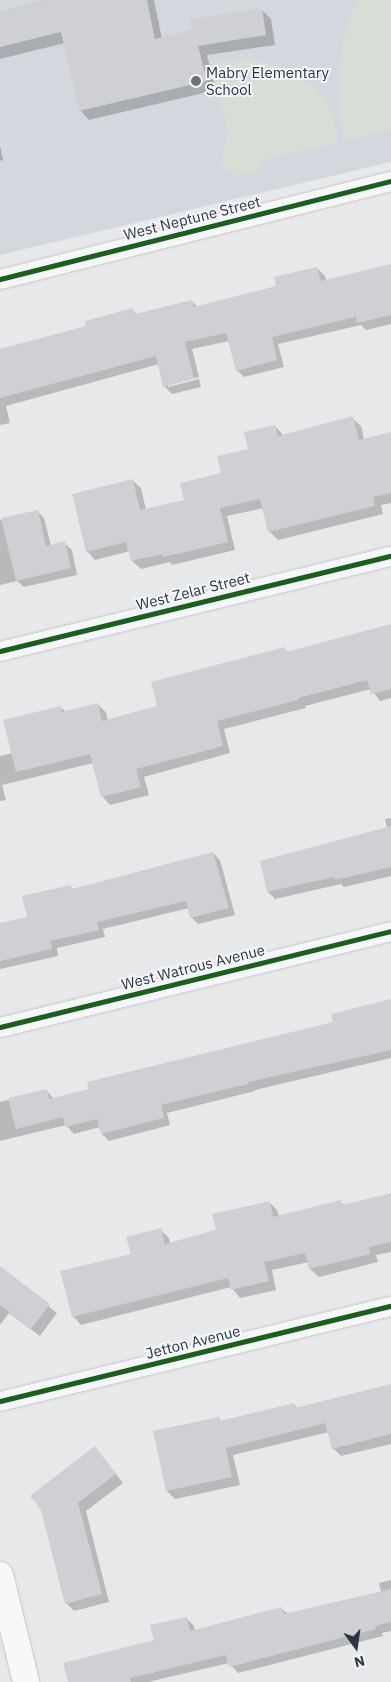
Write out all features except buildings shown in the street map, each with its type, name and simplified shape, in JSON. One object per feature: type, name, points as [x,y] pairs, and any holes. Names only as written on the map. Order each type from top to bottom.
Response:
[{"type":"street","name":"West Neptune Street","points":[[0,279],[391,181]]},
{"type":"street","name":"West Zelar Street","points":[[0,651],[391,556]]},
{"type":"street","name":"West Watrous Avenue","points":[[0,1028],[391,931]]},
{"type":"street","name":"Jetton Avenue","points":[[0,1402],[391,1306]]},
{"type":"street","points":[[0,1575],[26,1682]]},
{"type":"shaded area","name":"Mabry Elementary School","points":[[0,0],[391,0],[391,162],[0,255]]},
{"type":"shaded area","points":[[358,0],[391,0],[391,130],[345,140],[340,123],[341,52],[346,30]]},
{"type":"shaded area","points":[[251,59],[281,66],[316,88],[332,113],[338,143],[268,158],[256,171],[235,176],[224,167],[222,151],[229,134],[211,63]]},
{"type":"cycle path","points":[[0,279],[391,181]]},
{"type":"cycle path","points":[[0,651],[391,556]]},
{"type":"cycle path","points":[[0,1027],[391,931]]},
{"type":"cycle path","points":[[0,1401],[391,1306]]},
{"type":"place","name":"Mabry Elementary School","points":[[196,81]]}]
